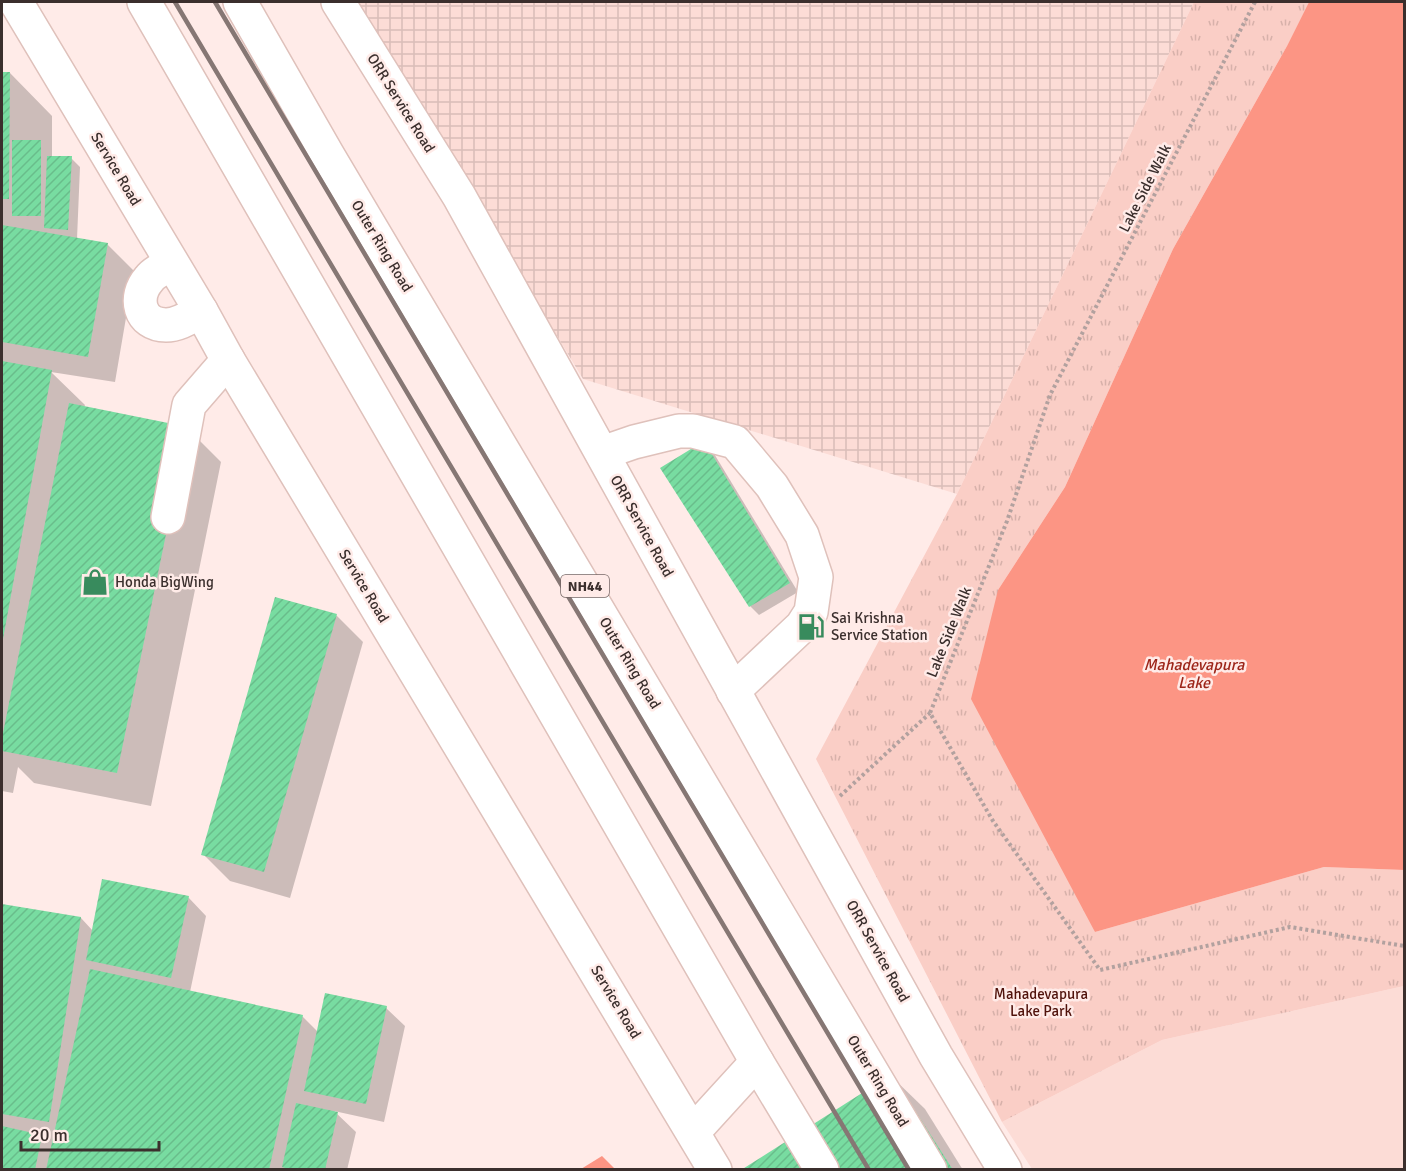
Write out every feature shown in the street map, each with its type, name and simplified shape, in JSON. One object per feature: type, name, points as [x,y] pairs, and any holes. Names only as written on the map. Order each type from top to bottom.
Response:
[{"type":"main road","name":"Service Road","points":[[16,2],[228,360],[694,1131],[715,1170]]},
{"type":"main road","points":[[144,2],[757,1062],[822,1170]]},
{"type":"main road","name":"Outer Ring Road","points":[[240,2],[333,164],[930,1170]]},
{"type":"main road","name":"ORR Service Road","points":[[338,2],[459,196],[936,1056],[1005,1170]]},
{"type":"main road","points":[[172,264],[150,276],[146,282],[140,295],[141,312],[150,321],[167,325],[180,322],[201,312]]},
{"type":"main road","points":[[168,517],[189,405],[228,360]]},
{"type":"main road","points":[[602,453],[679,431],[693,431],[735,442],[772,486],[802,535],[816,577],[811,612],[802,626],[733,691]]},
{"type":"main road","points":[[694,1131],[757,1062]]},
{"type":"path","name":"Lake Side Walk","points":[[930,713],[1007,521],[1050,395],[1255,2]]},
{"type":"path","points":[[808,825],[930,713],[993,821],[1100,970],[1290,927],[1404,946]]},
{"type":"shaded area","points":[[356,2],[1194,2],[957,494],[583,379]]},
{"type":"shaded area","points":[[1404,986],[1404,1169],[1032,1169],[1002,1122],[1162,1040]]},
{"type":"green space","name":"Mahadevapura Lake Park","points":[[1194,2],[1309,2],[1287,46],[1173,249],[1065,487],[998,590],[1095,932],[1324,867],[1404,870],[1404,986],[1162,1040],[1002,1122],[816,759],[957,494]]},
{"type":"water","name":"Mahadevapura Lake","points":[[1309,2],[1404,2],[1404,870],[1324,867],[1095,932],[971,699],[998,590],[1065,487],[1173,249],[1287,46]]},
{"type":"water","points":[[602,1156],[615,1169],[581,1169]]},
{"type":"building","points":[[2,72],[10,72],[9,199],[2,199]]},
{"type":"building","points":[[12,140],[41,140],[41,216],[12,216]]},
{"type":"building","points":[[47,156],[72,156],[68,230],[44,228]]},
{"type":"building","points":[[2,225],[108,243],[88,357],[2,342]]},
{"type":"building","points":[[2,361],[52,370],[3,639],[2,639]]},
{"type":"building","name":"Honda BigWing","points":[[69,403],[188,427],[117,773],[2,751],[2,738]]},
{"type":"building","points":[[704,441],[790,583],[749,607],[660,468]]},
{"type":"building","points":[[275,597],[337,614],[264,872],[201,855]]},
{"type":"building","points":[[102,879],[189,896],[171,978],[86,960]]},
{"type":"building","points":[[2,904],[81,917],[49,1122],[2,1114]]},
{"type":"building","points":[[90,969],[303,1015],[269,1170],[46,1170]]},
{"type":"building","points":[[325,993],[387,1006],[366,1104],[304,1091]]},
{"type":"building","points":[[892,1074],[953,1170],[741,1170]]},
{"type":"building","points":[[296,1103],[338,1112],[325,1170],[292,1170],[282,1167]]},
{"type":"building","points":[[2,1126],[42,1135],[35,1170],[2,1170]]},
{"type":"railway","points":[[175,2],[869,1170]]},
{"type":"railway","points":[[215,2],[909,1170]]},
{"type":"place","name":"Honda BigWing","points":[[95,582]]},
{"type":"place","name":"Sai Krishna Service Station","points":[[811,627]]}]
